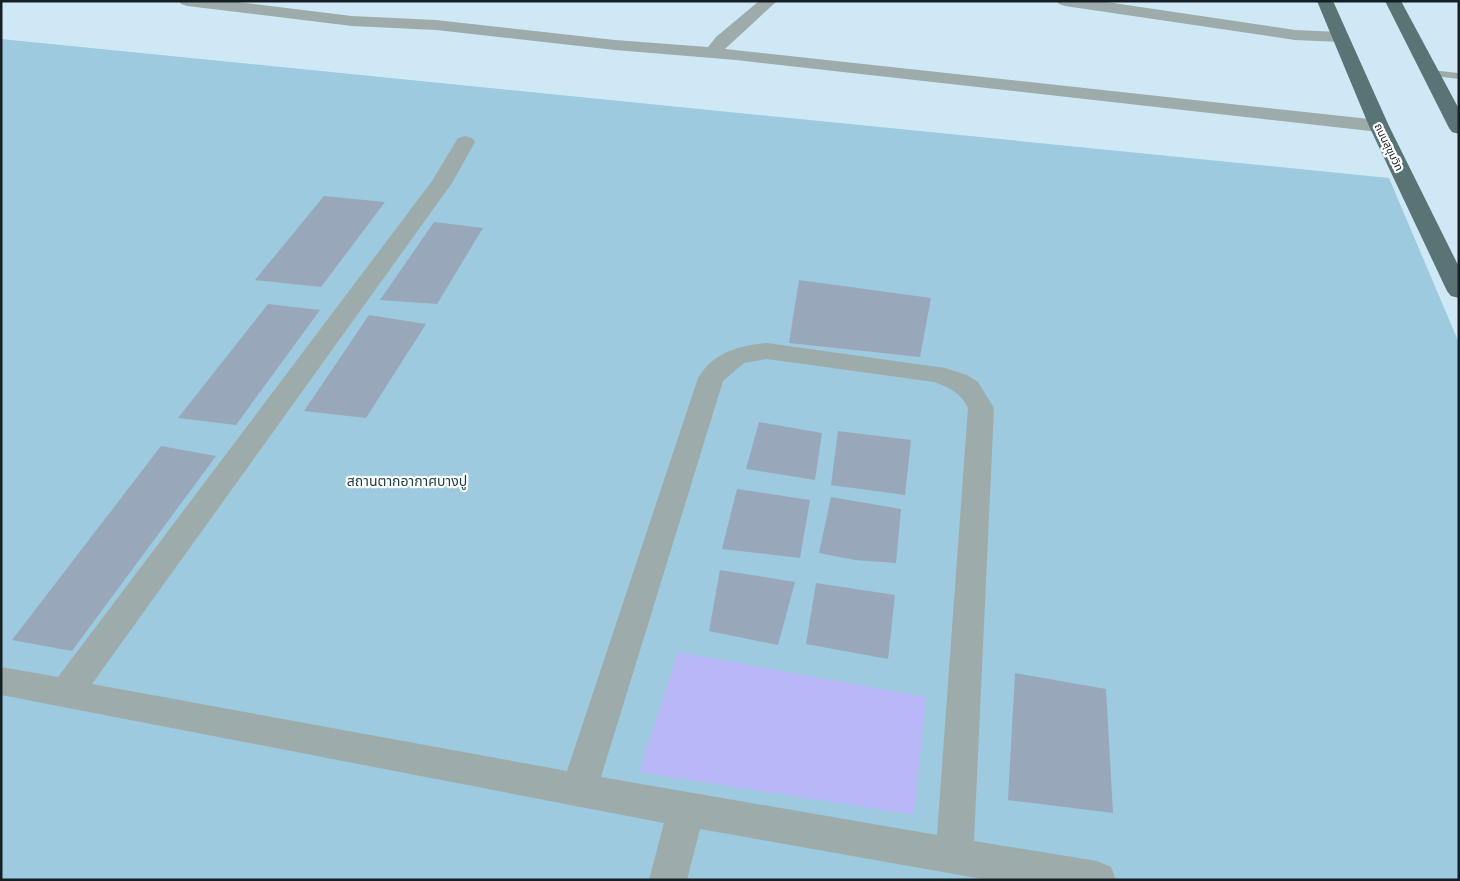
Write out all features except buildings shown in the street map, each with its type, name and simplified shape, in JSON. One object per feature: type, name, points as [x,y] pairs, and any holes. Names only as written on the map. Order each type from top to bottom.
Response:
[{"type":"highway","name":"ถนนสุขุมวิท","points":[[1325,1],[1379,126],[1459,291]]},
{"type":"highway","points":[[1392,1],[1459,128]]},
{"type":"street","points":[[187,1],[352,21],[436,25],[605,44],[713,53],[1379,126]]},
{"type":"street","points":[[713,53],[722,42],[769,1]]},
{"type":"street","points":[[1065,1],[1295,35],[1340,37]]},
{"type":"street","points":[[67,692],[441,183],[465,142]]},
{"type":"street","points":[[580,790],[711,378],[728,360],[745,353],[767,352],[936,374],[959,381],[975,394],[981,408],[954,856]]},
{"type":"street","points":[[1,681],[686,810],[1097,880]]},
{"type":"street","points":[[668,880],[686,810]]},
{"type":"lane","points":[[1430,73],[1459,76]]},
{"type":"green space","name":"สถานตากอากาศบางปู","points":[[1,39],[1389,178],[1459,343],[1459,880],[1,880]]},
{"type":"water","points":[[678,652],[926,697],[914,815],[639,772]]}]
